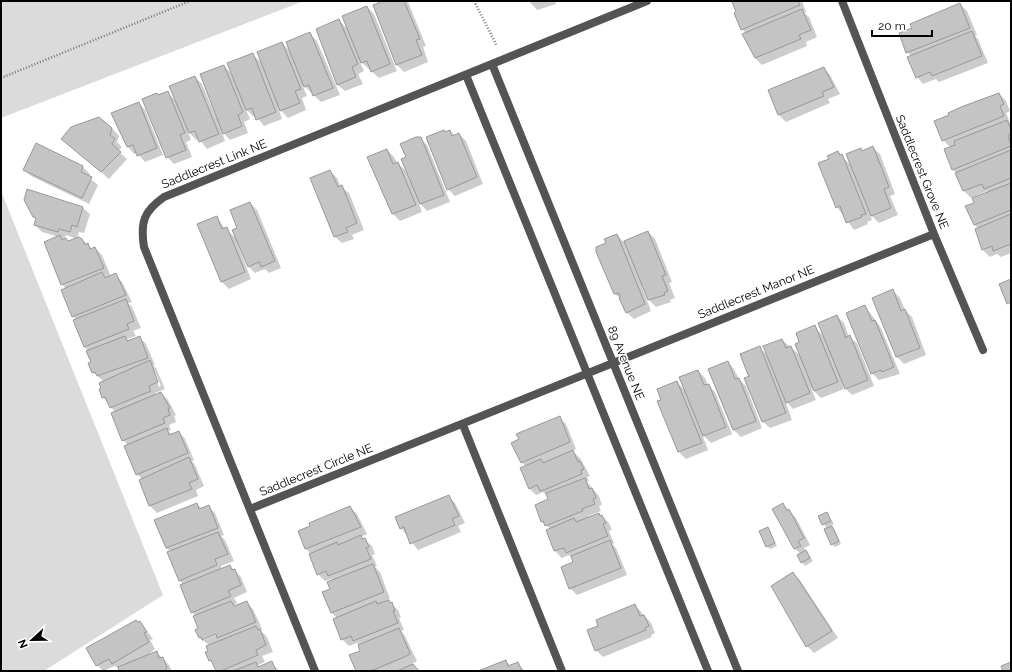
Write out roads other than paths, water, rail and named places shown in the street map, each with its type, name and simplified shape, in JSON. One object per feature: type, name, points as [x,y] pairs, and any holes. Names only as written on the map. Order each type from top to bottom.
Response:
[{"type":"street","points":[[492,64],[647,1]]},
{"type":"street","name":"Saddlecrest Grove NE","points":[[842,1],[934,234],[983,350]]},
{"type":"street","name":"Saddlecrest Link NE","points":[[250,509],[144,247],[142,233],[145,216],[151,206],[164,197],[492,64]]},
{"type":"street","name":"89 Avenue NE","points":[[492,64],[738,671]]},
{"type":"street","points":[[466,75],[708,671]]},
{"type":"street","name":"Saddlecrest Manor NE","points":[[588,373],[934,234]]},
{"type":"street","name":"Saddlecrest Circle NE","points":[[315,671],[250,509],[463,425],[588,373]]},
{"type":"street","points":[[463,425],[562,671]]}]
